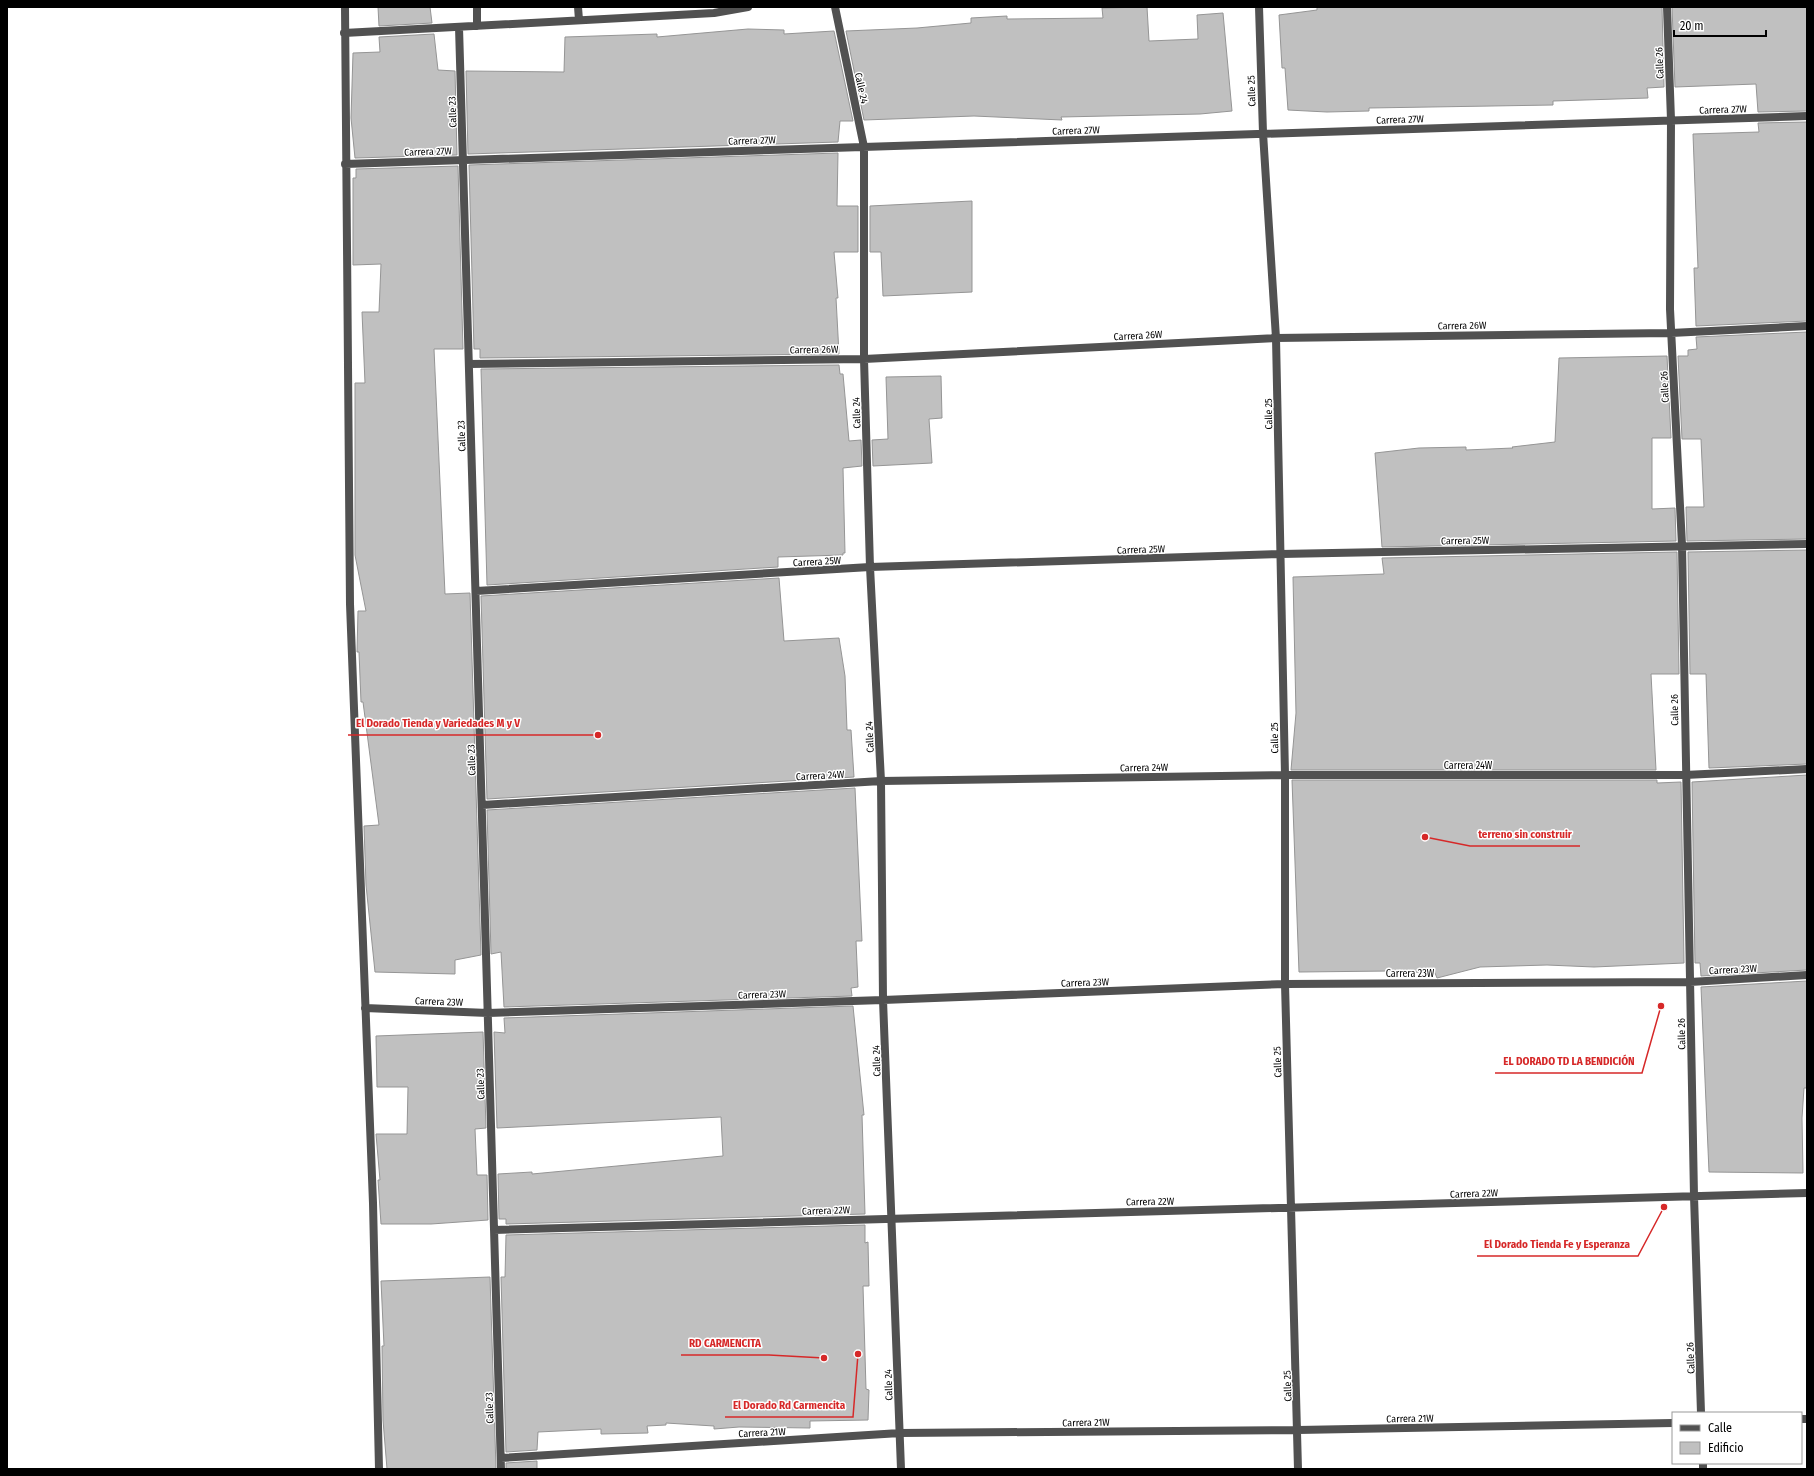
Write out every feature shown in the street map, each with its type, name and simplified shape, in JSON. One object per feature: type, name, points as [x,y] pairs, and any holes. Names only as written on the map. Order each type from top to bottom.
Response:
[{"type":"street","points":[[345,7],[345,164],[350,604],[373,1203],[379,1469]]},
{"type":"street","points":[[477,7],[477,26]]},
{"type":"street","points":[[578,7],[579,20]]},
{"type":"street","points":[[344,33],[579,20],[748,7]]},
{"type":"street","name":"Calle 24","points":[[835,7],[864,147],[864,359],[870,567],[881,782],[883,1000],[901,1469]]},
{"type":"street","name":"Calle 25","points":[[1259,7],[1263,134],[1276,338],[1285,775],[1285,984],[1298,1469]]},
{"type":"street","name":"Calle 26","points":[[1667,7],[1672,120],[1670,274],[1671,332],[1682,545],[1685,775],[1694,1196],[1702,1412]]},
{"type":"street","name":"Calle 23","points":[[460,26],[501,1469]]},
{"type":"street","name":"Carrera 27W","points":[[345,164],[1807,116]]},
{"type":"street","name":"Carrera 26W","points":[[469,364],[864,359],[1276,338],[1671,332],[1807,326]]},
{"type":"street","name":"Carrera 25W","points":[[476,591],[870,567],[1281,554],[1682,545],[1807,544]]},
{"type":"street","name":"Carrera 24W","points":[[482,805],[881,782],[1285,775],[1685,775],[1807,769]]},
{"type":"street","name":"Carrera 23W","points":[[365,1008],[488,1013],[883,1000],[1285,984],[1690,982],[1807,975]]},
{"type":"street","name":"Carrera 22W","points":[[494,1230],[1807,1193]]},
{"type":"street","name":"Carrera 21W","points":[[501,1458],[900,1433],[1298,1430],[1672,1423]]},
{"type":"building","points":[[378,7],[430,7],[432,23],[379,26]]},
{"type":"building","points":[[1147,7],[1149,41],[1198,39],[1197,15],[1223,13],[1232,111],[1200,114],[1061,117],[1062,120],[974,116],[864,120],[846,31],[917,28],[971,23],[971,18],[1007,16],[1007,19],[1103,18],[1102,8]]},
{"type":"building","points":[[1317,7],[1662,7],[1664,87],[1647,88],[1648,98],[1553,101],[1553,105],[1369,108],[1369,111],[1327,112],[1288,110],[1285,68],[1282,68],[1279,15],[1317,10]]},
{"type":"building","points":[[1672,7],[1807,7],[1807,111],[1758,112],[1756,84],[1675,87]]},
{"type":"building","points":[[748,29],[784,30],[784,34],[834,31],[853,121],[840,121],[838,142],[468,154],[466,71],[564,72],[565,37],[657,34],[657,37]]},
{"type":"building","points":[[434,34],[438,70],[455,71],[457,155],[355,158],[351,118],[353,53],[380,52],[379,37]]},
{"type":"building","points":[[1807,122],[1807,321],[1696,326],[1694,268],[1698,268],[1693,134],[1759,132],[1758,123]]},
{"type":"building","points":[[838,153],[837,206],[858,206],[858,252],[834,252],[838,298],[836,298],[839,354],[480,358],[480,349],[474,349],[469,165]]},
{"type":"building","points":[[458,166],[463,349],[434,349],[445,594],[470,593],[481,955],[455,960],[455,974],[375,972],[366,885],[364,826],[379,825],[363,702],[361,702],[359,652],[357,652],[358,611],[366,611],[355,555],[355,383],[365,383],[362,312],[379,312],[381,264],[353,265],[353,178],[356,178],[356,169]]},
{"type":"building","points":[[972,201],[972,292],[883,296],[881,252],[870,252],[870,206]]},
{"type":"building","points":[[1807,332],[1807,539],[1687,541],[1686,507],[1704,507],[1701,439],[1682,439],[1678,356],[1688,356],[1688,350],[1697,349],[1696,337]]},
{"type":"building","points":[[1667,356],[1671,438],[1652,438],[1652,509],[1675,508],[1676,541],[1382,547],[1375,453],[1419,448],[1466,447],[1466,450],[1513,448],[1512,447],[1555,442],[1559,358]]},
{"type":"building","points":[[839,365],[840,374],[843,374],[849,441],[861,440],[862,466],[843,468],[845,553],[843,553],[843,555],[778,557],[778,567],[487,585],[481,369]]},
{"type":"building","points":[[941,376],[942,418],[929,419],[932,463],[873,466],[872,440],[888,439],[886,377]]},
{"type":"building","points":[[1807,550],[1807,764],[1709,768],[1706,674],[1690,674],[1688,552]]},
{"type":"building","points":[[1677,552],[1679,674],[1651,674],[1656,770],[1291,770],[1296,713],[1293,577],[1384,574],[1382,558]]},
{"type":"building","points":[[779,578],[784,641],[839,638],[845,676],[847,730],[851,730],[854,777],[487,799],[481,596]]},
{"type":"building","points":[[1807,775],[1807,970],[1701,976],[1700,963],[1695,963],[1692,782]]},
{"type":"building","points":[[1292,780],[1657,780],[1657,783],[1681,782],[1684,963],[1594,967],[1547,965],[1480,967],[1437,978],[1435,973],[1391,971],[1299,972]]},
{"type":"building","points":[[855,788],[862,941],[856,941],[858,987],[851,988],[852,996],[504,1007],[501,952],[491,954],[487,810]]},
{"type":"building","points":[[1807,981],[1807,1088],[1804,1088],[1802,1118],[1803,1173],[1709,1172],[1701,987]]},
{"type":"building","points":[[853,1006],[864,1115],[862,1115],[865,1214],[506,1224],[506,1219],[499,1219],[498,1174],[532,1172],[532,1174],[723,1156],[721,1117],[497,1128],[494,1032],[505,1033],[504,1018]]},
{"type":"building","points":[[483,1032],[486,1128],[475,1129],[477,1175],[487,1175],[488,1220],[431,1224],[381,1224],[378,1180],[380,1180],[376,1134],[407,1134],[408,1087],[377,1087],[376,1036]]},
{"type":"building","points":[[865,1225],[865,1243],[868,1242],[869,1286],[863,1286],[866,1389],[869,1390],[868,1420],[810,1421],[810,1428],[739,1427],[714,1429],[714,1426],[666,1423],[666,1425],[647,1426],[648,1433],[601,1434],[601,1429],[538,1432],[537,1450],[506,1452],[501,1277],[505,1277],[506,1235]]},
{"type":"building","points":[[490,1277],[496,1469],[387,1469],[383,1420],[382,1346],[384,1346],[381,1281]]},
{"type":"building","points":[[537,1461],[537,1469],[506,1469],[506,1463]]},
{"type":"place","name":"El Dorado Tienda y Variedades M y V","points":[[598,735]]},
{"type":"place","name":"terreno sin construir","points":[[1425,837]]},
{"type":"place","name":"EL DORADO TD LA BENDICIÓN","points":[[1661,1006]]},
{"type":"place","name":"El Dorado Tienda Fe y Esperanza","points":[[1664,1207]]},
{"type":"place","name":"El Dorado Rd Carmencita","points":[[858,1354]]},
{"type":"place","name":"RD CARMENCITA","points":[[824,1358]]}]
